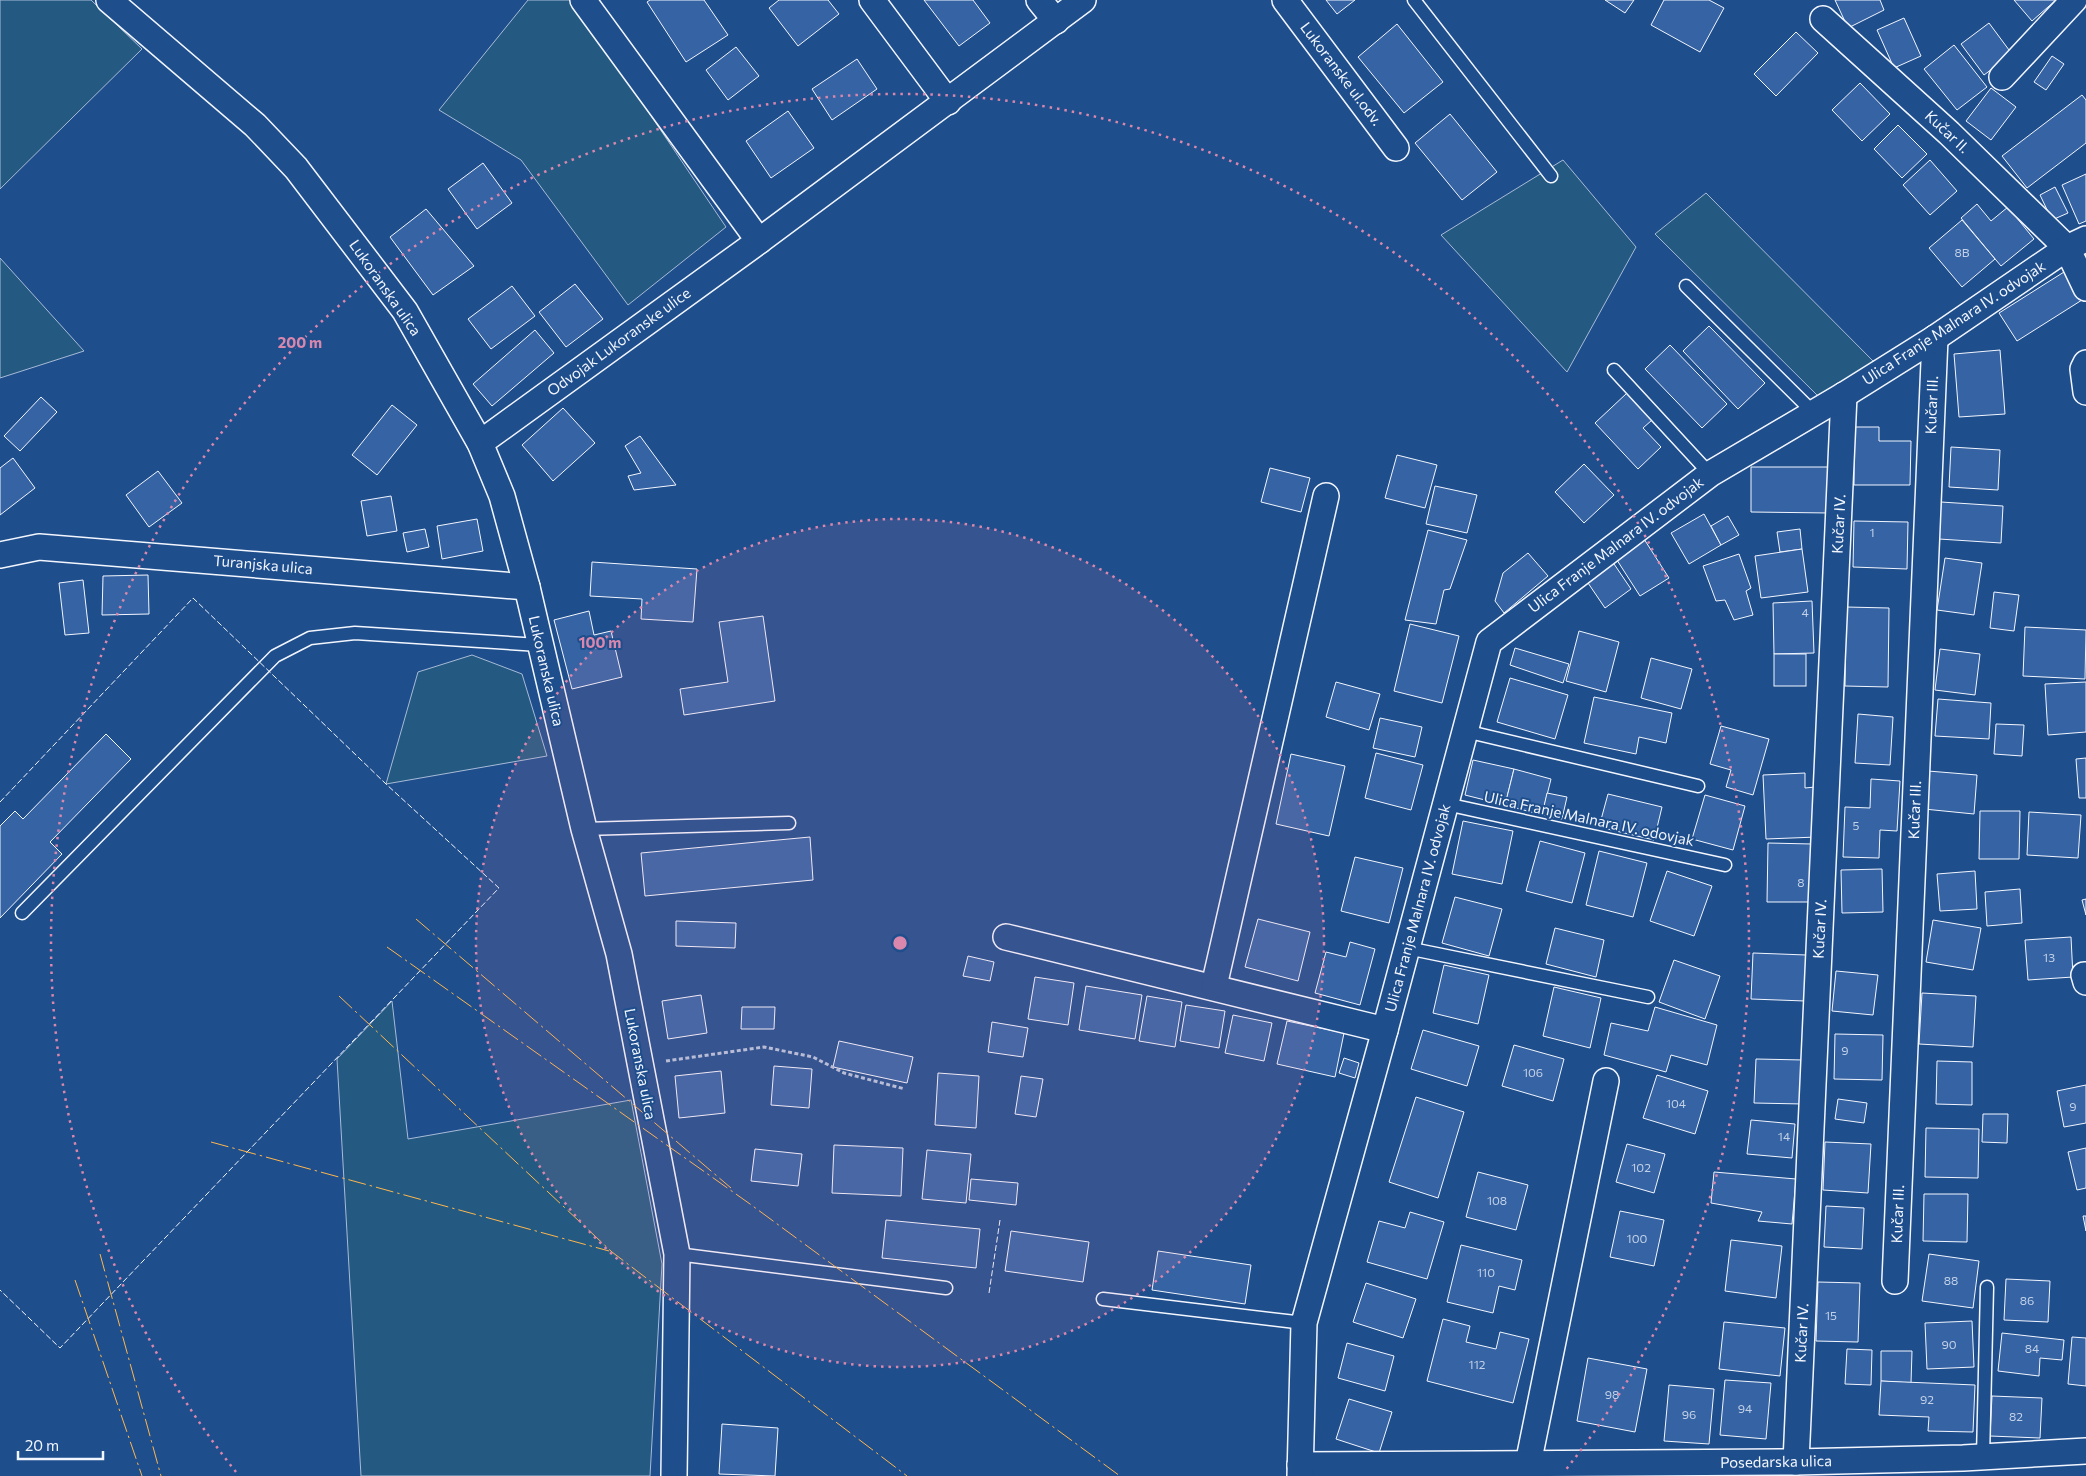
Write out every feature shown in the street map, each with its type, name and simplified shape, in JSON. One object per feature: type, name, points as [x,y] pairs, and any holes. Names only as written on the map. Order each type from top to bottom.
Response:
[{"type":"street","name":"Lukoranska ulica","points":[[110,0],[254,125],[296,168],[405,312],[480,443],[502,496],[527,587],[539,645],[584,829],[619,954],[676,1254],[674,1476]]},
{"type":"street","points":[[583,0],[759,241]]},
{"type":"street","points":[[872,0],[948,102]]},
{"type":"street","points":[[1039,0],[1056,22]]},
{"type":"street","name":"Odvojak Lukoranske ulice","points":[[480,443],[759,241],[1056,22],[1083,0]]},
{"type":"street","name":"Lukoranske ul.odv.","points":[[1285,0],[1396,148]]},
{"type":"street","points":[[2002,78],[2074,0]]},
{"type":"street","name":"Kučar II.","points":[[1824,19],[1949,133],[2077,244]]},
{"type":"street","points":[[2077,244],[2086,288]]},
{"type":"street","name":"Ulica Franje Malnara IV. odvojak","points":[[1300,1471],[1304,1323],[1489,642],[1710,474],[1844,395],[2077,244]]},
{"type":"street","name":"Kučar III.","points":[[1895,1281],[1934,338]]},
{"type":"street","points":[[2086,363],[2083,369],[2086,392]]},
{"type":"street","name":"Kučar IV.","points":[[1796,1462],[1844,395]]},
{"type":"street","points":[[1214,986],[1326,496]]},
{"type":"street","name":"Turanjska ulica","points":[[0,555],[40,547],[527,587]]},
{"type":"street","name":"Ulica Franje Malnara IV. odvojak","points":[[1006,937],[1214,986],[1385,1030]]},
{"type":"street","points":[[1528,1464],[1606,1081]]},
{"type":"street","name":"Posedarska ulica","points":[[1300,1471],[1528,1464],[1796,1462],[1969,1464],[2086,1450]]},
{"type":"lane","points":[[1414,0],[1551,176]]},
{"type":"lane","points":[[1686,286],[1814,412]]},
{"type":"lane","points":[[1614,370],[1710,474]]},
{"type":"lane","points":[[22,913],[275,656],[310,638],[355,633],[539,645]]},
{"type":"lane","points":[[1465,731],[1698,786]]},
{"type":"lane","name":"Ulica Franje Malnara IV. odovjak","points":[[1446,804],[1725,865]]},
{"type":"lane","points":[[584,829],[789,823]]},
{"type":"lane","points":[[1407,948],[1648,997]]},
{"type":"lane","points":[[676,1254],[946,1288]]},
{"type":"lane","points":[[1969,1464],[1987,1287]]},
{"type":"lane","points":[[1103,1299],[1304,1323]]},
{"type":"path","points":[[640,1065],[764,1047],[813,1057],[844,1074],[905,1089]]},
{"type":"shaded area","points":[[0,0],[91,0],[142,49],[0,189]]},
{"type":"shaded area","points":[[528,0],[573,0],[726,227],[628,305],[521,160],[439,110]]},
{"type":"shaded area","points":[[1563,160],[1636,247],[1567,372],[1441,235]]},
{"type":"shaded area","points":[[1706,193],[1879,367],[1822,400],[1655,234]]},
{"type":"shaded area","points":[[0,258],[84,351],[0,378]]},
{"type":"shaded area","points":[[472,655],[522,674],[547,756],[386,784],[418,672]]},
{"type":"shaded area","points":[[392,1001],[408,1139],[631,1100],[662,1264],[650,1476],[361,1476],[337,1059]]},
{"type":"building","points":[[650,0],[704,0],[728,35],[686,62],[647,2]]},
{"type":"building","points":[[779,0],[828,0],[839,14],[798,46],[769,8]]},
{"type":"building","points":[[924,0],[973,0],[990,23],[959,46]]},
{"type":"building","points":[[1326,0],[1355,0],[1337,14]]},
{"type":"building","points":[[1605,0],[1634,0],[1625,13]]},
{"type":"building","points":[[1664,0],[1709,0],[1724,8],[1700,52],[1651,25]]},
{"type":"building","points":[[1835,0],[1880,0],[1884,10],[1848,28]]},
{"type":"building","points":[[2014,0],[2056,0],[2032,21]]},
{"type":"building","points":[[1904,18],[1921,56],[1894,68],[1877,30]]},
{"type":"building","points":[[1989,23],[2012,54],[1984,75],[1961,44]]},
{"type":"building","points":[[1397,24],[1443,82],[1404,113],[1358,57]]},
{"type":"building","points":[[1796,32],[1818,53],[1776,96],[1754,74]]},
{"type":"building","points":[[1954,45],[1987,87],[1957,110],[1924,69]]},
{"type":"building","points":[[736,47],[759,76],[728,100],[706,70]]},
{"type":"building","points":[[2052,56],[2064,64],[2046,90],[2034,82]]},
{"type":"building","points":[[857,59],[877,89],[832,120],[812,89]]},
{"type":"building","points":[[1860,83],[1890,114],[1862,141],[1832,110]]},
{"type":"building","points":[[1991,88],[2016,107],[1991,140],[1966,121]]},
{"type":"building","points":[[2082,95],[2086,100],[2086,143],[2027,188],[2002,156]]},
{"type":"building","points":[[788,111],[814,148],[771,178],[746,141]]},
{"type":"building","points":[[1450,114],[1497,172],[1462,200],[1415,143]]},
{"type":"building","points":[[1898,125],[1927,154],[1902,178],[1874,149]]},
{"type":"building","points":[[1930,160],[1957,191],[1930,215],[1903,185]]},
{"type":"building","points":[[483,163],[512,203],[477,229],[448,189]]},
{"type":"building","points":[[2086,174],[2086,221],[2079,224],[2062,185]]},
{"type":"building","points":[[2055,187],[2068,213],[2052,220],[2040,195]]},
{"type":"building","points":[[1977,204],[1991,221],[2008,207],[2034,239],[2001,266],[1961,218]]},
{"type":"building","points":[[426,209],[474,266],[433,295],[390,237]]},
{"type":"building","points":[[1962,220],[1995,259],[1962,287],[1929,248]]},
{"type":"building","points":[[2064,272],[2082,300],[2017,341],[1999,313]]},
{"type":"building","points":[[575,284],[603,319],[566,347],[539,312]]},
{"type":"building","points":[[512,286],[535,316],[491,349],[468,319]]},
{"type":"building","points":[[1709,326],[1765,383],[1738,409],[1683,351]]},
{"type":"building","points":[[535,330],[554,353],[492,406],[473,384]]},
{"type":"building","points":[[1670,345],[1727,404],[1702,428],[1645,369]]},
{"type":"building","points":[[2000,350],[2005,414],[1959,417],[1954,354]]},
{"type":"building","points":[[1627,393],[1652,420],[1643,428],[1661,447],[1638,469],[1595,423]]},
{"type":"building","points":[[41,397],[57,412],[20,451],[4,436]]},
{"type":"building","points":[[392,405],[417,425],[377,475],[352,455]]},
{"type":"building","points":[[563,408],[595,443],[553,481],[522,445]]},
{"type":"building","points":[[1854,427],[1879,427],[1879,441],[1911,441],[1910,485],[1854,485]]},
{"type":"building","points":[[640,436],[676,485],[634,490],[628,476],[641,473],[625,446]]},
{"type":"building","points":[[1951,447],[2000,450],[1998,490],[1949,487]]},
{"type":"building","points":[[1397,455],[1437,465],[1425,508],[1385,498]]},
{"type":"building","points":[[13,458],[35,488],[0,515],[0,468]]},
{"type":"building","points":[[1584,464],[1614,495],[1584,523],[1555,492]]},
{"type":"building","points":[[1751,467],[1830,467],[1830,513],[1751,512]]},
{"type":"building","points":[[1270,468],[1310,478],[1301,512],[1261,502]]},
{"type":"building","points":[[158,471],[182,503],[149,527],[126,495]]},
{"type":"building","points":[[1435,486],[1477,495],[1467,533],[1426,524]]},
{"type":"building","points":[[391,496],[397,531],[367,536],[361,501]]},
{"type":"building","points":[[1941,502],[2003,506],[2001,543],[1939,539]]},
{"type":"building","points":[[1704,514],[1721,545],[1689,564],[1671,533]]},
{"type":"building","points":[[1728,516],[1739,535],[1721,545],[1711,526]]},
{"type":"building","points":[[477,519],[483,551],[442,559],[437,526]]},
{"type":"building","points":[[1854,521],[1908,522],[1907,569],[1853,567]]},
{"type":"building","points":[[425,529],[429,547],[407,552],[403,533]]},
{"type":"building","points":[[1800,529],[1802,549],[1780,552],[1777,532]]},
{"type":"building","points":[[1428,530],[1467,540],[1450,589],[1444,590],[1436,624],[1405,620]]},
{"type":"building","points":[[1644,539],[1669,578],[1640,596],[1615,557]]},
{"type":"building","points":[[1802,549],[1808,592],[1761,598],[1755,556]]},
{"type":"building","points":[[1528,553],[1548,576],[1504,613],[1495,601],[1503,573]]},
{"type":"building","points":[[1739,554],[1751,588],[1746,591],[1753,615],[1734,620],[1725,600],[1716,601],[1703,566]]},
{"type":"building","points":[[1945,558],[1982,563],[1974,615],[1937,610]]},
{"type":"building","points":[[1612,561],[1631,589],[1605,608],[1586,580]]},
{"type":"building","points":[[592,562],[697,569],[693,622],[641,619],[642,599],[590,596]]},
{"type":"building","points":[[148,575],[149,614],[102,615],[103,576]]},
{"type":"building","points":[[83,580],[89,633],[65,635],[59,583]]},
{"type":"building","points":[[1994,592],[2019,595],[2014,631],[1990,628]]},
{"type":"building","points":[[1812,601],[1814,653],[1774,654],[1773,603]]},
{"type":"building","points":[[1846,607],[1889,608],[1888,687],[1845,686]]},
{"type":"building","points":[[589,611],[594,635],[611,631],[622,677],[572,689],[554,620]]},
{"type":"building","points":[[763,616],[775,701],[684,715],[680,689],[728,682],[719,622]]},
{"type":"building","points":[[1410,624],[1459,636],[1442,703],[1394,691]]},
{"type":"building","points":[[2025,627],[2086,630],[2085,679],[2023,676]]},
{"type":"building","points":[[1579,631],[1619,642],[1606,692],[1566,681]]},
{"type":"building","points":[[1515,648],[1569,664],[1563,683],[1510,665]]},
{"type":"building","points":[[1940,649],[1980,654],[1975,695],[1935,690]]},
{"type":"building","points":[[1774,654],[1806,654],[1806,686],[1774,686]]},
{"type":"building","points":[[1651,658],[1692,669],[1681,709],[1641,698]]},
{"type":"building","points":[[1510,678],[1568,695],[1555,739],[1497,722]]},
{"type":"building","points":[[1336,682],[1380,694],[1369,730],[1326,717]]},
{"type":"building","points":[[2086,682],[2086,732],[2048,735],[2045,684]]},
{"type":"building","points":[[1594,697],[1672,713],[1666,743],[1639,737],[1636,754],[1584,743]]},
{"type":"building","points":[[1938,699],[1991,703],[1989,739],[1935,736]]},
{"type":"building","points":[[1858,714],[1893,717],[1890,765],[1855,763]]},
{"type":"building","points":[[1380,718],[1422,727],[1415,757],[1373,748]]},
{"type":"building","points":[[1996,724],[2024,725],[2022,756],[1994,754]]},
{"type":"building","points":[[1721,726],[1769,739],[1753,795],[1726,787],[1731,770],[1710,764]]},
{"type":"building","points":[[106,734],[131,759],[50,842],[62,854],[0,918],[0,826],[15,811],[23,819]]},
{"type":"building","points":[[1376,753],[1423,765],[1411,810],[1365,798]]},
{"type":"building","points":[[1291,754],[1345,766],[1329,836],[1276,824]]},
{"type":"building","points":[[2086,758],[2086,798],[2079,798],[2076,759]]},
{"type":"building","points":[[1473,760],[1514,769],[1505,805],[1465,795]]},
{"type":"building","points":[[1514,769],[1551,779],[1542,815],[1505,805]]},
{"type":"building","points":[[1928,771],[1977,775],[1974,814],[1924,809]]},
{"type":"building","points":[[1805,773],[1805,788],[1815,787],[1817,837],[1766,839],[1763,775]]},
{"type":"building","points":[[1871,779],[1900,781],[1897,831],[1880,830],[1879,858],[1843,857],[1845,807],[1870,808]]},
{"type":"building","points":[[1547,793],[1567,797],[1562,819],[1542,815]]},
{"type":"building","points":[[1608,794],[1662,807],[1654,840],[1599,827]]},
{"type":"building","points":[[1705,795],[1745,806],[1733,850],[1692,839]]},
{"type":"building","points":[[1980,811],[2020,811],[2019,859],[1979,859]]},
{"type":"building","points":[[2029,812],[2081,815],[2078,858],[2027,855]]},
{"type":"building","points":[[1463,821],[1513,831],[1502,884],[1452,874]]},
{"type":"building","points":[[810,837],[813,880],[645,896],[641,853]]},
{"type":"building","points":[[1540,841],[1585,853],[1572,903],[1526,891]]},
{"type":"building","points":[[1768,843],[1812,844],[1811,902],[1767,902]]},
{"type":"building","points":[[1599,851],[1647,863],[1633,917],[1586,905]]},
{"type":"building","points":[[1355,857],[1403,868],[1389,923],[1341,911]]},
{"type":"building","points":[[1882,869],[1883,912],[1842,913],[1841,870]]},
{"type":"building","points":[[1667,871],[1712,886],[1694,936],[1650,921]]},
{"type":"building","points":[[1975,871],[1977,909],[1940,911],[1937,874]]},
{"type":"building","points":[[2020,889],[2022,923],[1987,926],[1985,892]]},
{"type":"building","points":[[1455,897],[1502,909],[1489,956],[1442,943]]},
{"type":"building","points":[[2086,899],[2086,915],[2082,900]]},
{"type":"building","points":[[1258,919],[1310,932],[1298,981],[1245,967]]},
{"type":"building","points":[[1933,920],[1981,928],[1973,970],[1926,962]]},
{"type":"building","points":[[676,921],[736,923],[735,948],[676,946]]},
{"type":"building","points":[[1555,928],[1604,940],[1596,977],[1546,964]]},
{"type":"building","points":[[2071,937],[2073,977],[2028,980],[2025,940]]},
{"type":"building","points":[[1350,942],[1375,949],[1360,1005],[1315,993],[1326,952],[1346,957]]},
{"type":"building","points":[[1753,953],[1806,955],[1805,1001],[1751,999]]},
{"type":"building","points":[[968,956],[994,962],[990,981],[963,976]]},
{"type":"building","points":[[1674,960],[1720,976],[1705,1019],[1659,1002]]},
{"type":"building","points":[[1444,965],[1489,975],[1478,1024],[1433,1013]]},
{"type":"building","points":[[1836,971],[1878,975],[1873,1015],[1832,1011]]},
{"type":"building","points":[[1035,977],[1074,983],[1068,1025],[1028,1019]]},
{"type":"building","points":[[1086,986],[1142,995],[1135,1039],[1079,1030]]},
{"type":"building","points":[[1554,987],[1601,998],[1590,1048],[1543,1036]]},
{"type":"building","points":[[1922,993],[1976,996],[1973,1047],[1919,1044]]},
{"type":"building","points":[[701,995],[707,1033],[668,1039],[662,1001]]},
{"type":"building","points":[[1147,996],[1182,1002],[1175,1047],[1139,1041]]},
{"type":"building","points":[[1186,1005],[1225,1011],[1219,1048],[1180,1041]]},
{"type":"building","points":[[742,1007],[775,1007],[774,1029],[741,1029]]},
{"type":"building","points":[[1655,1007],[1717,1025],[1707,1065],[1671,1055],[1666,1072],[1604,1055],[1611,1023],[1648,1031]]},
{"type":"building","points":[[1233,1015],[1272,1023],[1264,1061],[1225,1053]]},
{"type":"building","points":[[1287,1021],[1344,1033],[1335,1077],[1277,1064]]},
{"type":"building","points":[[992,1022],[1028,1028],[1023,1057],[988,1052]]},
{"type":"building","points":[[1423,1030],[1479,1046],[1467,1086],[1411,1069]]},
{"type":"building","points":[[1835,1034],[1883,1035],[1882,1080],[1834,1079]]},
{"type":"building","points":[[839,1041],[913,1057],[907,1083],[833,1067]]},
{"type":"building","points":[[1514,1045],[1564,1059],[1553,1101],[1502,1086]]},
{"type":"building","points":[[1344,1058],[1359,1063],[1355,1078],[1339,1073]]},
{"type":"building","points":[[1756,1059],[1804,1060],[1803,1104],[1754,1103]]},
{"type":"building","points":[[1937,1061],[1972,1062],[1972,1105],[1936,1104]]},
{"type":"building","points":[[774,1066],[812,1069],[809,1108],[771,1105]]},
{"type":"building","points":[[721,1071],[725,1113],[679,1118],[675,1076]]},
{"type":"building","points":[[938,1073],[979,1076],[976,1128],[935,1125]]},
{"type":"building","points":[[1657,1075],[1708,1091],[1695,1134],[1643,1118]]},
{"type":"building","points":[[1021,1076],[1043,1079],[1036,1117],[1015,1114]]},
{"type":"building","points":[[2086,1085],[2086,1123],[2064,1127],[2057,1091]]},
{"type":"building","points":[[1416,1097],[1464,1112],[1438,1198],[1389,1182]]},
{"type":"building","points":[[1838,1099],[1867,1103],[1864,1123],[1835,1119]]},
{"type":"building","points":[[1983,1114],[2008,1114],[2007,1143],[1982,1142]]},
{"type":"building","points":[[1751,1120],[1795,1124],[1792,1158],[1747,1154]]},
{"type":"building","points":[[1926,1128],[1979,1129],[1978,1178],[1925,1177]]},
{"type":"building","points":[[1825,1142],[1871,1144],[1868,1193],[1823,1190]]},
{"type":"building","points":[[1627,1144],[1665,1154],[1654,1193],[1616,1182]]},
{"type":"building","points":[[834,1145],[903,1148],[901,1196],[832,1193]]},
{"type":"building","points":[[2086,1148],[2086,1188],[2077,1190],[2068,1152]]},
{"type":"building","points":[[755,1149],[802,1154],[798,1186],[751,1181]]},
{"type":"building","points":[[927,1150],[971,1154],[966,1203],[922,1199]]},
{"type":"building","points":[[1478,1172],[1528,1185],[1516,1230],[1466,1217]]},
{"type":"building","points":[[1714,1172],[1796,1179],[1792,1224],[1758,1221],[1762,1212],[1711,1203]]},
{"type":"building","points":[[971,1179],[1018,1183],[1016,1205],[969,1200]]},
{"type":"building","points":[[1924,1194],[1968,1194],[1967,1242],[1923,1241]]},
{"type":"building","points":[[1826,1206],[1864,1208],[1862,1249],[1824,1247]]},
{"type":"building","points":[[1620,1211],[1664,1220],[1654,1266],[1610,1257]]},
{"type":"building","points":[[1410,1212],[1444,1222],[1427,1279],[1367,1262],[1379,1221],[1405,1228]]},
{"type":"building","points":[[2083,1216],[2086,1216],[2086,1231]]},
{"type":"building","points":[[886,1220],[980,1229],[976,1268],[882,1258]]},
{"type":"building","points":[[1011,1231],[1089,1242],[1083,1282],[1005,1271]]},
{"type":"building","points":[[1731,1240],[1782,1246],[1776,1298],[1725,1291]]},
{"type":"building","points":[[1461,1245],[1522,1260],[1515,1290],[1499,1286],[1493,1313],[1447,1302]]},
{"type":"building","points":[[1158,1251],[1251,1265],[1245,1304],[1152,1290]]},
{"type":"building","points":[[1929,1254],[1979,1261],[1973,1308],[1922,1301]]},
{"type":"building","points":[[2006,1279],[2050,1281],[2048,1322],[2004,1320]]},
{"type":"building","points":[[1818,1282],[1860,1283],[1858,1342],[1816,1341]]},
{"type":"building","points":[[1366,1283],[1416,1299],[1403,1338],[1353,1322]]},
{"type":"building","points":[[1443,1319],[1470,1326],[1466,1342],[1496,1349],[1500,1332],[1529,1339],[1513,1403],[1427,1381]]},
{"type":"building","points":[[1972,1321],[1974,1367],[1927,1369],[1925,1323]]},
{"type":"building","points":[[1724,1322],[1785,1328],[1780,1376],[1719,1369]]},
{"type":"building","points":[[2002,1333],[2064,1340],[2062,1360],[2040,1358],[2039,1376],[1998,1371]]},
{"type":"building","points":[[2072,1337],[2086,1338],[2086,1386],[2068,1384]]},
{"type":"building","points":[[1347,1343],[1394,1356],[1385,1391],[1338,1378]]},
{"type":"building","points":[[1847,1349],[1872,1350],[1871,1385],[1845,1384]]},
{"type":"building","points":[[1881,1351],[1912,1351],[1911,1383],[1881,1381]]},
{"type":"building","points":[[1588,1358],[1647,1369],[1635,1432],[1577,1421]]},
{"type":"building","points":[[1725,1380],[1771,1383],[1766,1439],[1720,1435]]},
{"type":"building","points":[[1881,1381],[1975,1385],[1973,1432],[1928,1431],[1929,1417],[1879,1415]]},
{"type":"building","points":[[1669,1385],[1714,1389],[1709,1444],[1664,1441]]},
{"type":"building","points":[[1992,1396],[2042,1398],[2040,1438],[1990,1436]]},
{"type":"building","points":[[1349,1399],[1392,1412],[1379,1453],[1336,1439]]},
{"type":"building","points":[[722,1424],[778,1428],[775,1476],[719,1474]]},
{"type":"fence","points":[[0,802],[193,598],[386,784],[499,888],[60,1348],[0,1290]]},
{"type":"fence","points":[[989,1293],[1000,1220]]},
{"type":"power","points":[[416,919],[731,1188]]},
{"type":"power","points":[[387,947],[750,1204],[1120,1476]]},
{"type":"power","points":[[339,996],[612,1252],[907,1476]]},
{"type":"power","points":[[211,1142],[609,1251]]},
{"type":"power","points":[[100,1254],[161,1476]]},
{"type":"power","points":[[75,1280],[142,1476]]}]
